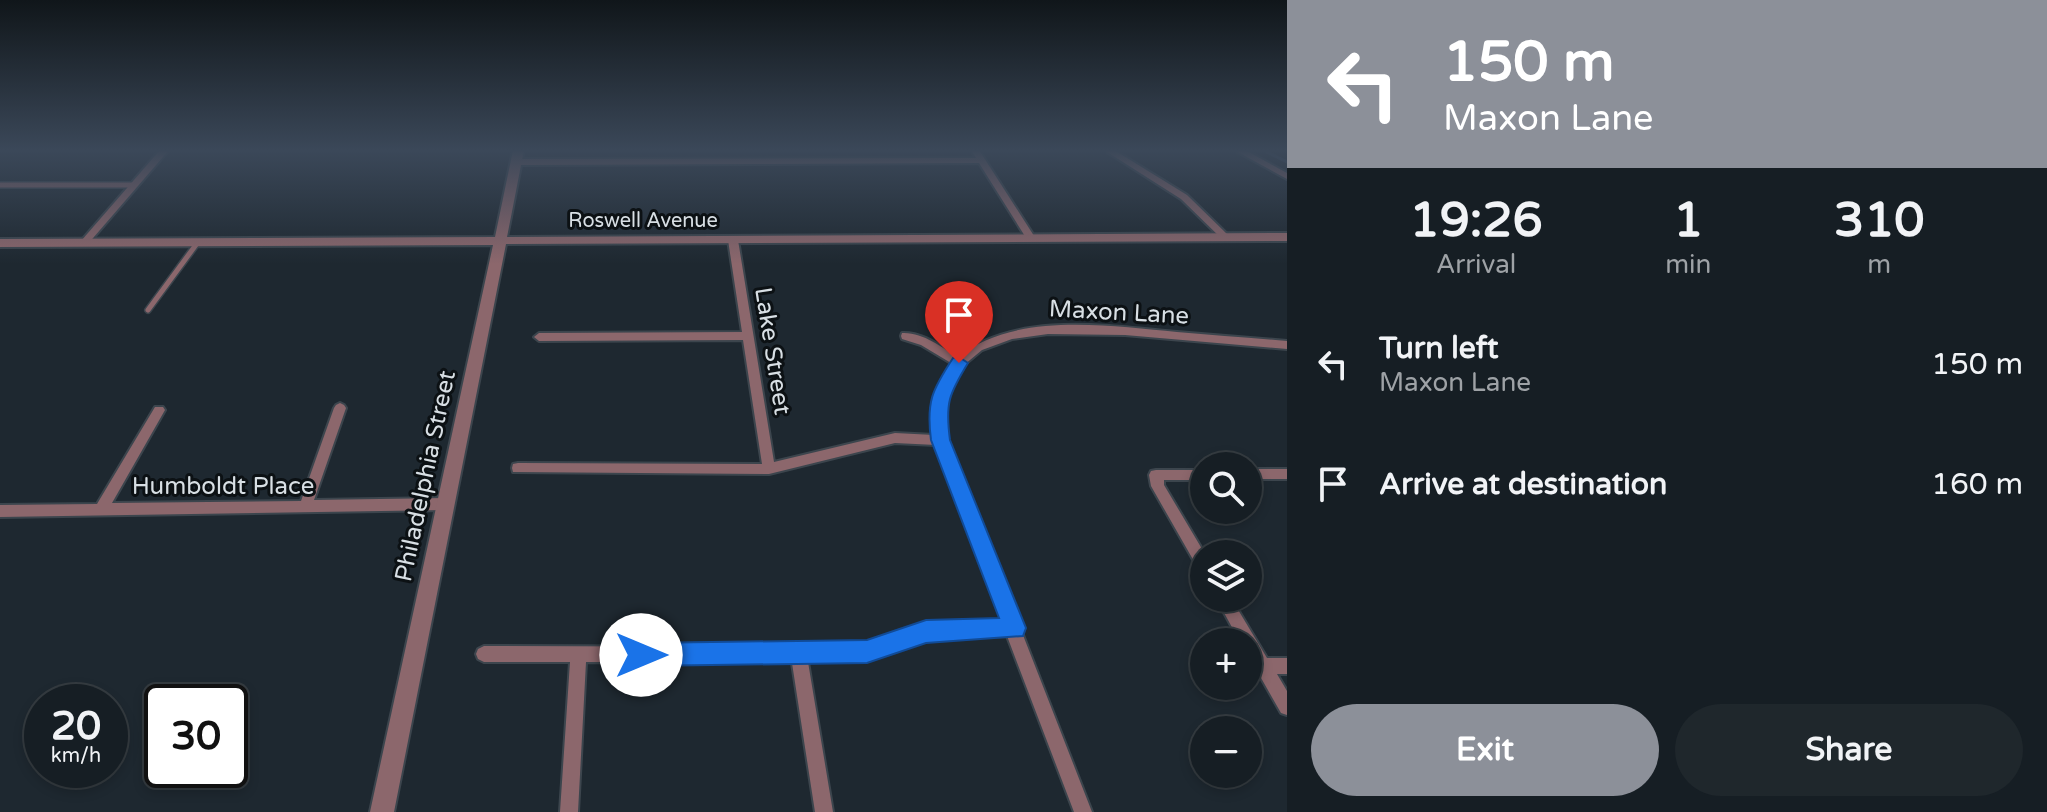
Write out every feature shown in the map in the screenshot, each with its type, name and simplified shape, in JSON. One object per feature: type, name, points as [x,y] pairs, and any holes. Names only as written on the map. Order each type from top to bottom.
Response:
[{"type":"street","points":[[84,243],[132,188]]},
{"type":"street","name":"Philadelphia Street","points":[[382,812],[511,188]]},
{"type":"street","points":[[999,188],[1031,239]]},
{"type":"street","points":[[1169,188],[1184,197],[1226,238]]},
{"type":"street","name":"Roswell Avenue","points":[[0,243],[1287,237]]},
{"type":"street","name":"Lake Street","points":[[733,240],[769,469]]},
{"type":"street","name":"Maxon Lane","points":[[1083,812],[940,440],[937,411],[942,388],[959,363],[992,340],[1049,328],[1287,345]]},
{"type":"street","points":[[539,337],[748,336]]},
{"type":"street","points":[[906,336],[925,342],[959,363]]},
{"type":"street","points":[[305,507],[340,408]]},
{"type":"street","points":[[102,508],[159,410]]},
{"type":"street","points":[[518,468],[769,469],[895,438],[940,440]]},
{"type":"street","points":[[1262,474],[1287,474]]},
{"type":"street","points":[[1190,475],[1156,475],[1158,486],[1190,541]]},
{"type":"street","name":"Humboldt Place","points":[[0,511],[446,504]]},
{"type":"street","points":[[1231,612],[1287,707]]},
{"type":"street","points":[[484,654],[799,655],[867,651],[926,631],[1014,628]]},
{"type":"street","points":[[569,812],[578,655]]},
{"type":"street","points":[[799,655],[824,812]]},
{"type":"street","points":[[1263,666],[1287,666]]},
{"type":"lane","points":[[148,310],[198,242]]},
{"type":"route","points":[[641,655],[799,655],[867,651],[926,631],[1014,628],[940,440],[937,411],[942,388],[959,363]]}]
